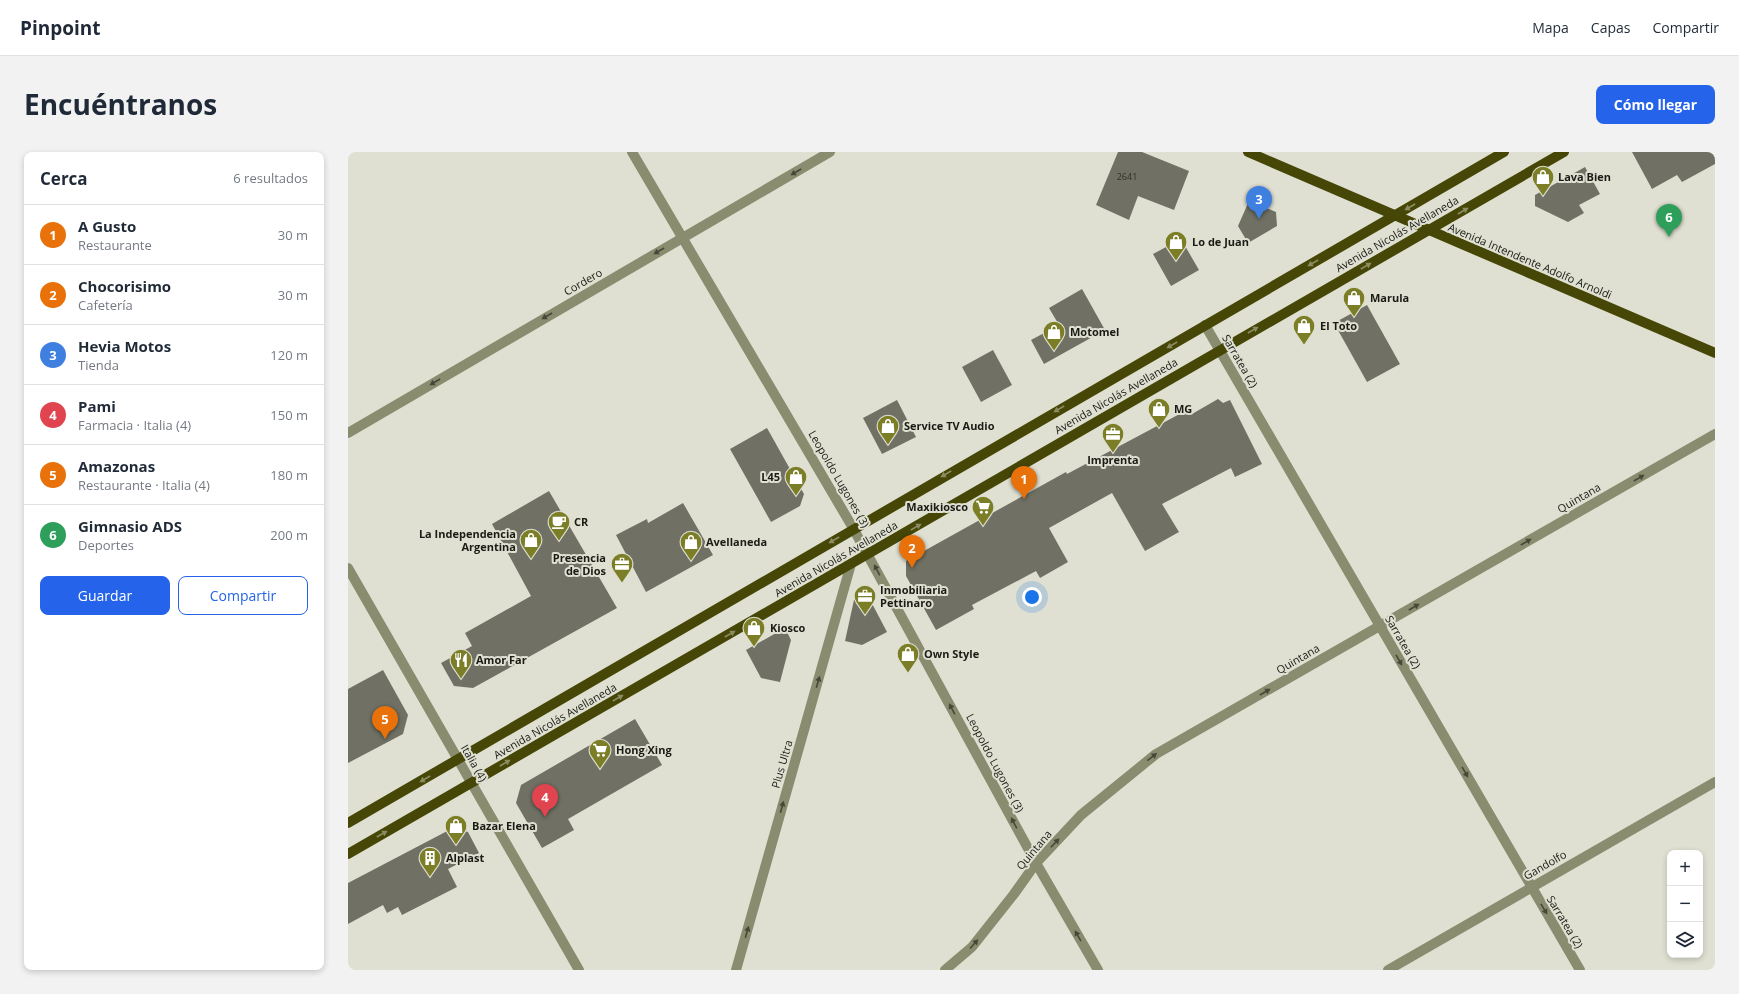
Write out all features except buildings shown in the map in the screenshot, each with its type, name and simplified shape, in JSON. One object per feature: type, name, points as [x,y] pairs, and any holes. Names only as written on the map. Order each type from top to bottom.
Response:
[{"type":"main road","name":"Avenida Intendente Adolfo Arnoldi","points":[[1248,152],[1715,353]]},
{"type":"main road","name":"Avenida Nicolás Avellaneda","points":[[348,823],[853,528],[1504,152]]},
{"type":"main road","name":"Avenida Nicolás Avellaneda","points":[[348,854],[1564,152]]},
{"type":"street","name":"Leopoldo Lugones (3)","points":[[632,152],[868,554],[1036,863],[1098,970]]},
{"type":"street","name":"Cordero","points":[[348,432],[830,152]]},
{"type":"street","name":"Sarratea (2)","points":[[1205,325],[1580,970]]},
{"type":"street","name":"Quintana","points":[[945,970],[972,947],[1014,894],[1036,863],[1081,816],[1156,754],[1715,434]]},
{"type":"street","name":"Plus Ultra","points":[[736,970],[851,564]]},
{"type":"street","name":"Italia (4)","points":[[348,568],[579,970]]},
{"type":"street","name":"Gandolfo","points":[[1388,970],[1715,782]]},
{"type":"place","name":"Lava Bien","points":[[1543,196]]},
{"type":"place","name":"Hevia Motos","points":[[1259,219]]},
{"type":"place","name":"Gimnasio ADS","points":[[1669,237]]},
{"type":"place","name":"Lo de Juan","points":[[1176,262]]},
{"type":"place","name":"Marula","points":[[1354,318]]},
{"type":"place","name":"El Toto","points":[[1304,346]]},
{"type":"place","name":"Motomel","points":[[1054,352]]},
{"type":"place","name":"MG","points":[[1159,428]]},
{"type":"place","name":"Service TV Audio","points":[[888,446]]},
{"type":"place","name":"Imprenta","points":[[1113,454]]},
{"type":"place","name":"L45","points":[[796,496]]},
{"type":"place","name":"A Gusto","points":[[1024,499]]},
{"type":"place","name":"Maxikiosco","points":[[983,526]]},
{"type":"place","name":"CR","points":[[559,542]]},
{"type":"place","name":"La Independencia Argentina","points":[[531,560]]},
{"type":"place","name":"Avellaneda","points":[[691,562]]},
{"type":"place","name":"Chocorisimo","points":[[912,568]]},
{"type":"place","name":"Presencia de Dios","points":[[622,584]]},
{"type":"place","name":"Inmobiliaria Pettinaro","points":[[865,616]]},
{"type":"place","name":"Kiosco","points":[[754,648]]},
{"type":"place","name":"Own Style","points":[[908,674]]},
{"type":"place","name":"Amor Far","points":[[461,680]]},
{"type":"place","name":"Amazonas","points":[[385,739]]},
{"type":"place","name":"Hong Xing","points":[[600,770]]},
{"type":"place","name":"Pami","points":[[545,817]]},
{"type":"place","name":"Bazar Elena","points":[[456,846]]},
{"type":"place","name":"Alplast","points":[[430,878]]}]
